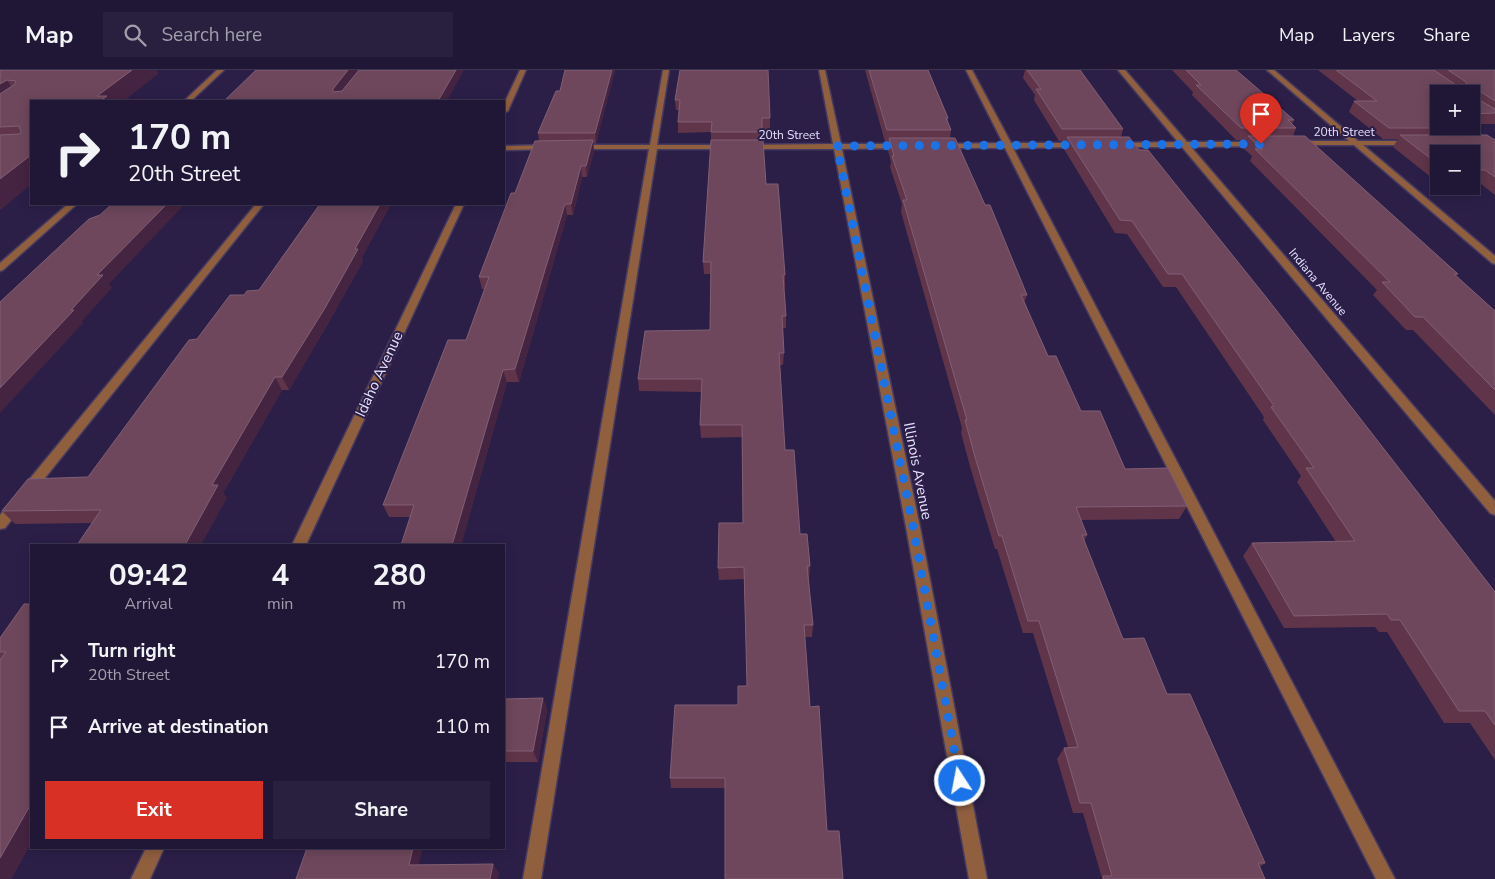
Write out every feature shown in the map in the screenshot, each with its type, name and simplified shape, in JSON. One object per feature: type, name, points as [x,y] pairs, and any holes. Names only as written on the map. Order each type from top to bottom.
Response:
[{"type":"street","points":[[188,100],[221,70]]},
{"type":"street","points":[[505,109],[523,70]]},
{"type":"street","points":[[532,879],[666,70]]},
{"type":"street","name":"Illinois Avenue","points":[[822,70],[911,517],[978,879]]},
{"type":"street","points":[[969,70],[1386,879]]},
{"type":"street","name":"Indiana Avenue","points":[[1121,70],[1495,510]]},
{"type":"street","points":[[1270,70],[1495,261]]},
{"type":"street","name":"20th Street","points":[[1290,143],[1416,142]]},
{"type":"street","points":[[1115,145],[1271,144]]},
{"type":"street","points":[[937,146],[1085,145]]},
{"type":"street","name":"20th Street","points":[[741,147],[917,146]]},
{"type":"street","points":[[505,148],[560,147]]},
{"type":"street","points":[[570,147],[731,147]]},
{"type":"street","points":[[0,268],[72,205]]},
{"type":"street","points":[[0,524],[259,205]]},
{"type":"street","name":"Idaho Avenue","points":[[299,544],[460,205]]},
{"type":"street","points":[[140,879],[155,849]]},
{"type":"building","points":[[0,70],[132,70],[97,96],[107,96],[101,100],[30,100],[30,156],[0,179],[0,135],[19,134],[21,132],[19,126],[0,127],[0,94],[15,84],[16,81],[7,80],[0,84]]},
{"type":"building","points":[[256,70],[348,70],[333,89],[333,92],[342,91],[359,70],[456,70],[439,100],[225,100]]},
{"type":"building","points":[[565,70],[612,70],[595,133],[538,133],[556,91],[560,91]]},
{"type":"building","points":[[680,70],[768,70],[770,118],[762,118],[762,132],[711,132],[712,122],[678,122],[680,100],[675,100]]},
{"type":"building","points":[[869,70],[928,70],[951,130],[887,130]]},
{"type":"building","points":[[1027,70],[1080,70],[1123,129],[1062,129],[1036,89],[1041,89]]},
{"type":"building","points":[[1186,70],[1236,70],[1294,120],[1288,120],[1296,128],[1241,128],[1196,85],[1201,85]]},
{"type":"building","points":[[1336,70],[1434,70],[1456,85],[1430,85],[1430,128],[1389,128],[1354,101],[1377,101]]},
{"type":"building","points":[[1448,70],[1495,70],[1495,101],[1480,91],[1480,85],[1467,85],[1466,82]]},
{"type":"building","points":[[1480,100],[1495,109],[1495,113],[1480,114]]},
{"type":"building","points":[[1400,135],[1487,135],[1495,140],[1495,177],[1485,170],[1480,170],[1480,145],[1430,145],[1430,158]]},
{"type":"building","points":[[1248,136],[1305,136],[1458,274],[1454,274],[1495,311],[1495,390],[1423,317],[1415,317],[1382,282],[1390,282],[1255,149],[1262,149]]},
{"type":"building","points":[[1067,137],[1129,137],[1139,150],[1148,150],[1266,297],[1495,592],[1495,725],[1485,711],[1459,711],[1400,620],[1391,620],[1387,614],[1294,616],[1252,543],[1355,541],[1306,468],[1314,468],[1271,407],[1274,406],[1182,274],[1168,274],[1132,221],[1120,220]]},
{"type":"building","points":[[889,138],[955,138],[985,205],[990,205],[1027,295],[1021,295],[1048,356],[1056,356],[1081,411],[1100,411],[1125,469],[1168,468],[1187,506],[1076,507],[1087,535],[1082,535],[1123,639],[1144,638],[1167,694],[1190,694],[1265,863],[1258,863],[1265,879],[1104,879],[1103,876],[1112,876],[1091,803],[1080,803],[1064,748],[1078,747],[1039,621],[1028,621],[1002,536],[999,536],[903,200],[907,200],[892,156],[894,156]]},
{"type":"building","points":[[593,140],[586,166],[581,166],[571,204],[565,204],[515,369],[503,370],[452,544],[401,544],[414,505],[383,505],[448,340],[466,340],[489,277],[479,277],[511,193],[515,193],[535,141]]},
{"type":"building","points":[[711,140],[763,140],[766,184],[778,184],[785,275],[783,275],[786,316],[782,316],[784,353],[779,353],[785,450],[794,450],[800,534],[807,534],[810,566],[807,566],[813,625],[804,625],[810,707],[819,706],[827,831],[839,831],[843,879],[725,879],[725,778],[670,778],[675,705],[738,705],[738,686],[747,686],[744,567],[718,568],[719,523],[743,523],[742,425],[700,425],[702,379],[638,379],[645,331],[710,330],[711,262],[703,262]]},
{"type":"building","points":[[111,205],[166,205],[97,275],[103,275],[71,310],[74,310],[0,388],[0,302],[89,219],[100,215]]},
{"type":"building","points":[[319,205],[379,205],[355,249],[358,249],[325,308],[282,377],[275,377],[212,485],[218,485],[186,544],[78,544],[101,510],[2,511],[28,479],[88,477],[189,340],[197,339],[230,295],[244,295],[247,291],[259,290]]},
{"type":"building","points":[[24,604],[30,604],[30,806],[0,858],[0,660],[6,652],[0,652],[0,638]]},
{"type":"building","points":[[543,698],[533,751],[505,751],[505,699]]},
{"type":"building","points":[[307,849],[413,849],[409,865],[493,864],[490,879],[296,879]]},
{"type":"route","points":[[960,781],[913,527],[837,146],[1261,144]]}]
